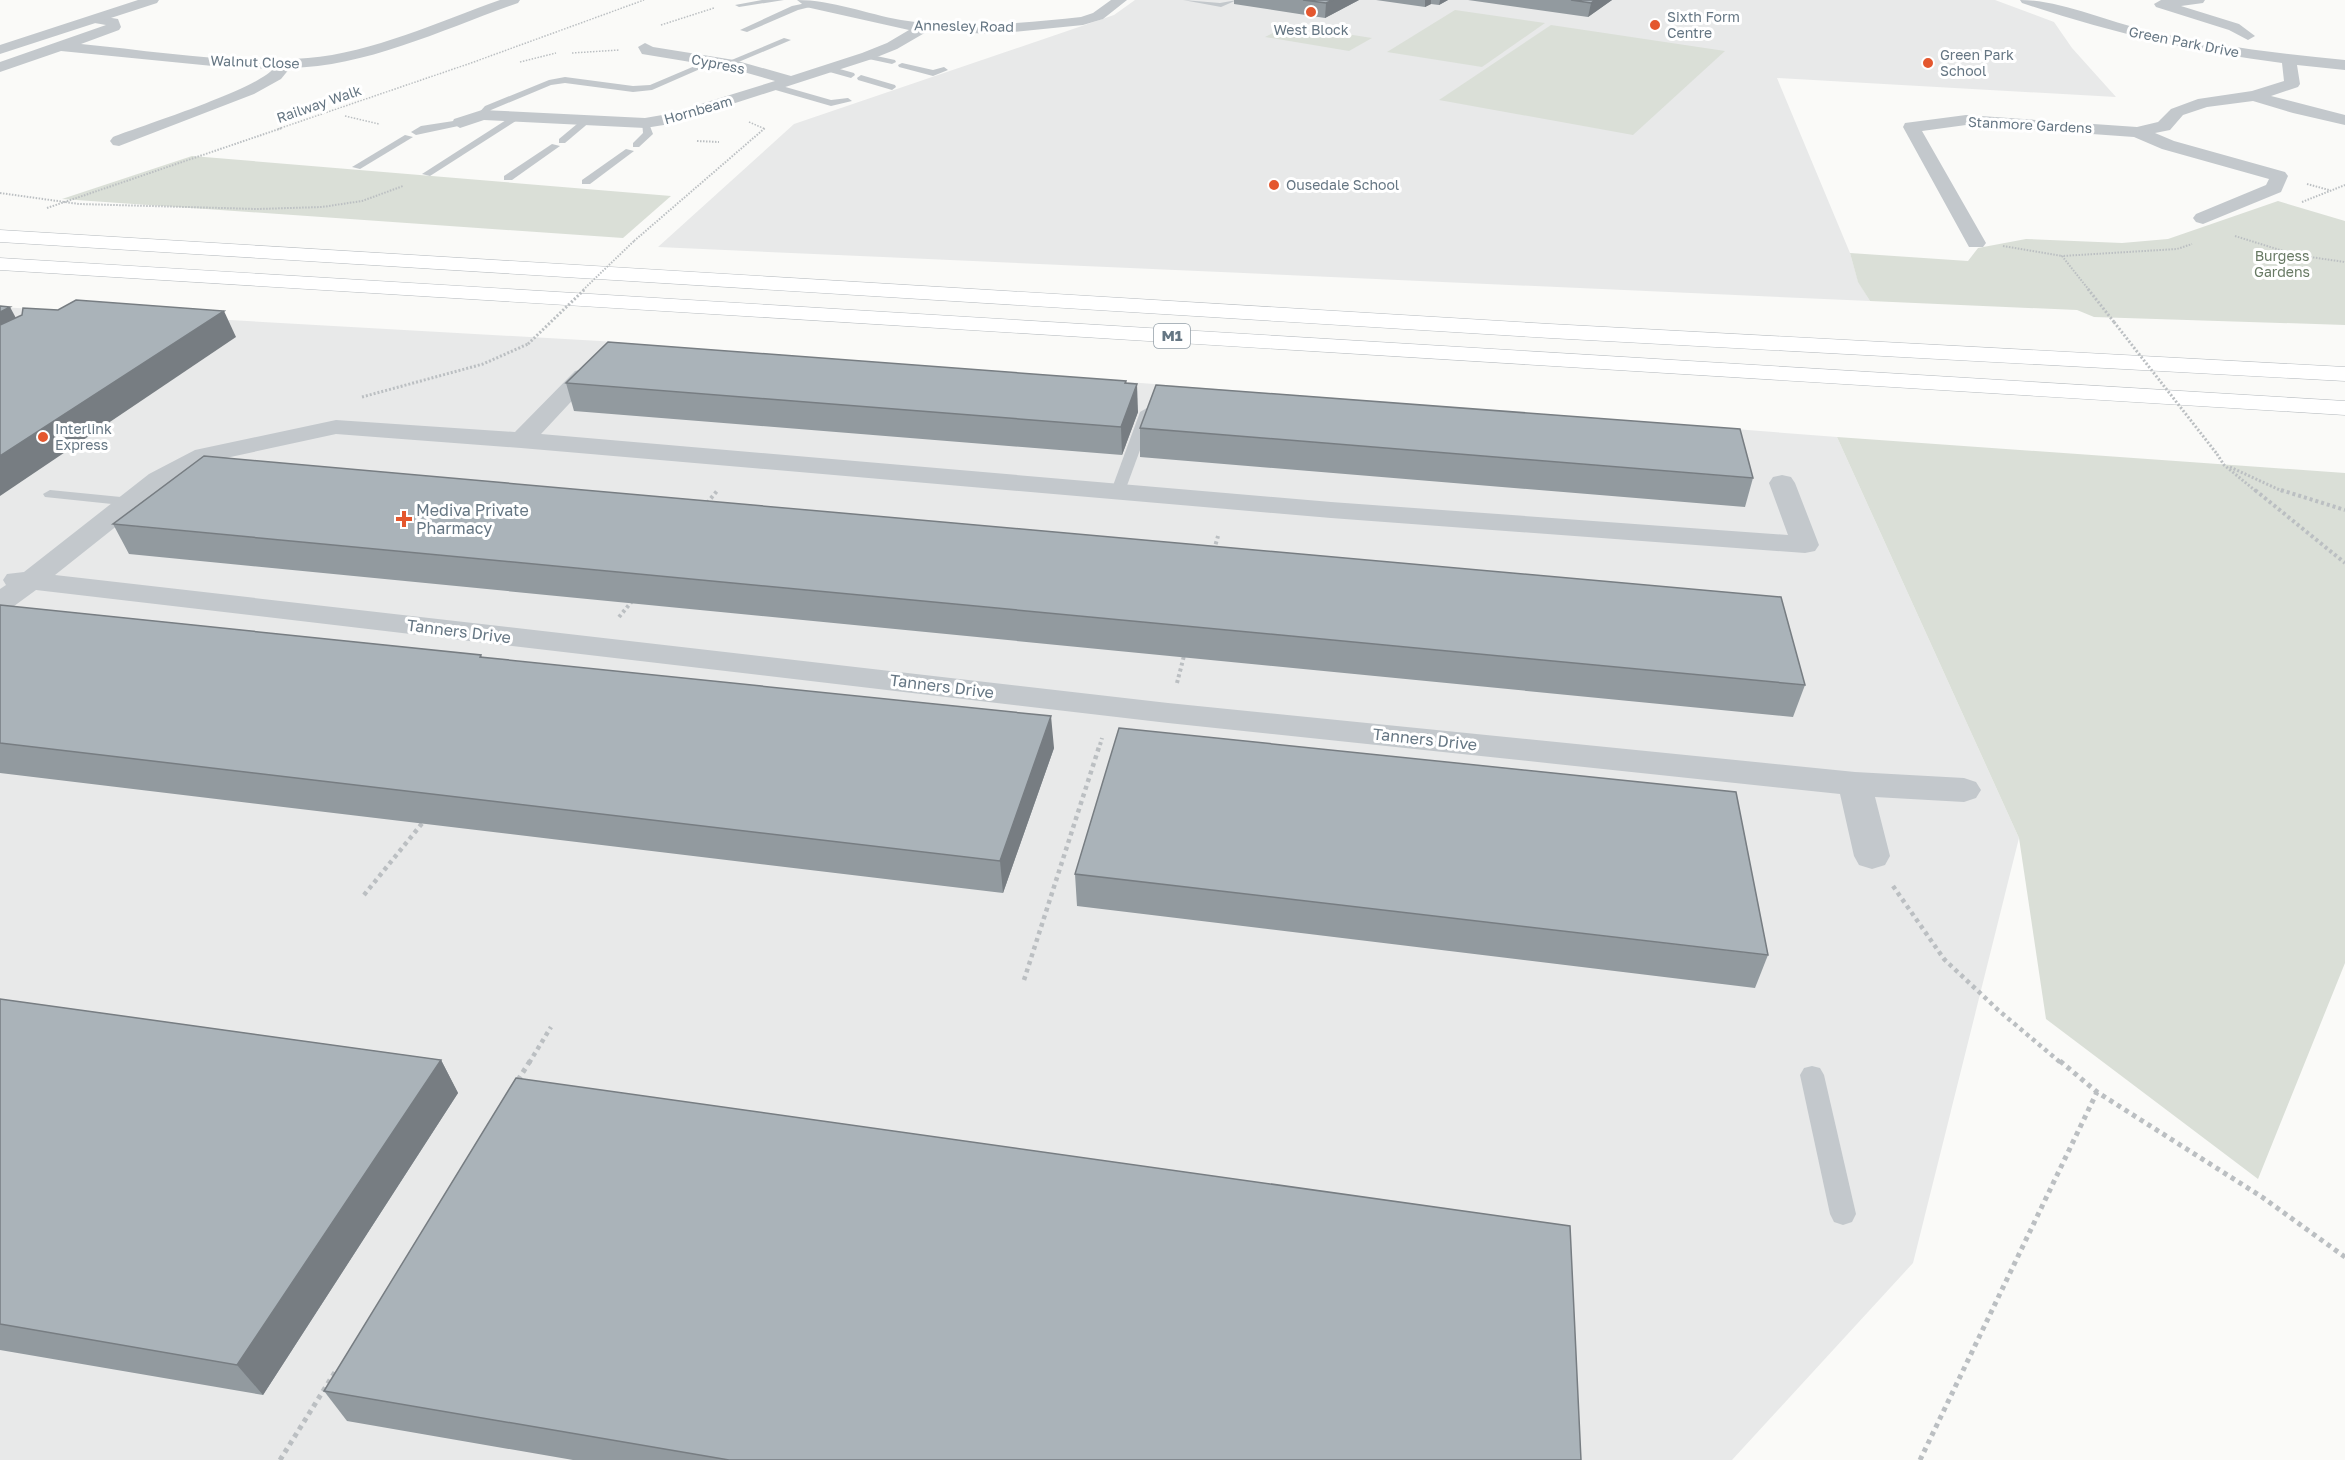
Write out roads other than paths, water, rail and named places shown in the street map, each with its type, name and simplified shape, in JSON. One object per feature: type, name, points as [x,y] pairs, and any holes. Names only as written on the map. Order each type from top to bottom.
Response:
[{"type":"highway","name":"M1","points":[[0,237],[1550,331],[2345,374]]},
{"type":"highway","name":"M1","points":[[0,264],[2345,408]]},
{"type":"street","points":[[0,50],[152,0]]},
{"type":"street","name":"Walnut Close","points":[[60,46],[284,66],[325,61],[366,52],[513,0]]},
{"type":"street","name":"Annesley Road","points":[[808,2],[884,21],[924,27],[993,30],[1083,21],[1098,16],[1120,0]]},
{"type":"street","name":"Green Park Drive","points":[[2027,0],[2085,21],[2178,43],[2289,61],[2345,65]]},
{"type":"street","points":[[2154,2],[2198,0]]},
{"type":"street","points":[[2154,2],[2234,27],[2248,36]]},
{"type":"street","points":[[0,67],[114,27],[113,22],[94,19]]},
{"type":"street","name":"Hornbeam","points":[[460,123],[482,115],[645,123],[670,119],[867,56],[892,46],[924,27]]},
{"type":"street","name":"Cypress","points":[[645,46],[647,51],[719,63],[793,81]]},
{"type":"street","name":"Stanmore Gardens","points":[[1976,243],[1911,127],[1966,120],[2138,132],[2164,126],[2176,112],[2204,102],[2254,96],[2292,84],[2289,61]]},
{"type":"street","points":[[119,141],[248,91],[276,76],[284,66]]},
{"type":"street","points":[[2254,96],[2299,110],[2345,120]]},
{"type":"street","points":[[139,124],[156,126]]},
{"type":"street","name":"Stanmore Gardens","points":[[2138,132],[2168,145],[2279,176],[2274,188],[2203,218]]},
{"type":"street","points":[[521,440],[583,376]]},
{"type":"street","points":[[0,603],[15,580],[131,502],[158,480],[204,455],[336,427],[521,440],[1118,491],[1805,545],[1782,483]]},
{"type":"street","name":"Tanners Drive","points":[[15,580],[1168,713],[1855,784],[1964,790]]},
{"type":"street","points":[[1855,784],[1872,856]]},
{"type":"lane","points":[[739,5],[780,0]]},
{"type":"lane","points":[[1187,0],[1221,5],[1233,0]]},
{"type":"lane","points":[[744,30],[808,2]]},
{"type":"lane","points":[[482,115],[488,108],[549,83],[565,80],[633,89],[652,87],[787,40]]},
{"type":"lane","points":[[867,56],[892,62]]},
{"type":"lane","points":[[902,65],[933,73],[944,70]]},
{"type":"lane","points":[[829,69],[851,75]]},
{"type":"lane","points":[[861,78],[892,87]]},
{"type":"lane","points":[[775,87],[831,103],[848,101]]},
{"type":"lane","points":[[427,174],[518,117]]},
{"type":"lane","points":[[508,178],[559,143],[586,121]]},
{"type":"lane","points":[[357,167],[422,129],[460,123]]},
{"type":"lane","points":[[586,182],[633,148],[648,134],[645,123]]},
{"type":"lane","points":[[1118,491],[1147,412]]},
{"type":"lane","points":[[50,494],[131,502]]},
{"type":"lane","points":[[1812,1075],[1843,1214]]},
{"type":"place","name":"West Block","points":[[1311,12]]},
{"type":"place","name":"Sixth Form Centre","points":[[1655,25]]},
{"type":"place","name":"Green Park School","points":[[1928,63]]},
{"type":"place","name":"Ousedale School","points":[[1274,185]]},
{"type":"place","name":"Interlink Express","points":[[43,437]]},
{"type":"place","name":"Mediva Private Pharmacy","points":[[404,519]]},
{"type":"park label","name":"Burgess Gardens","points":[[2282,264]]}]
